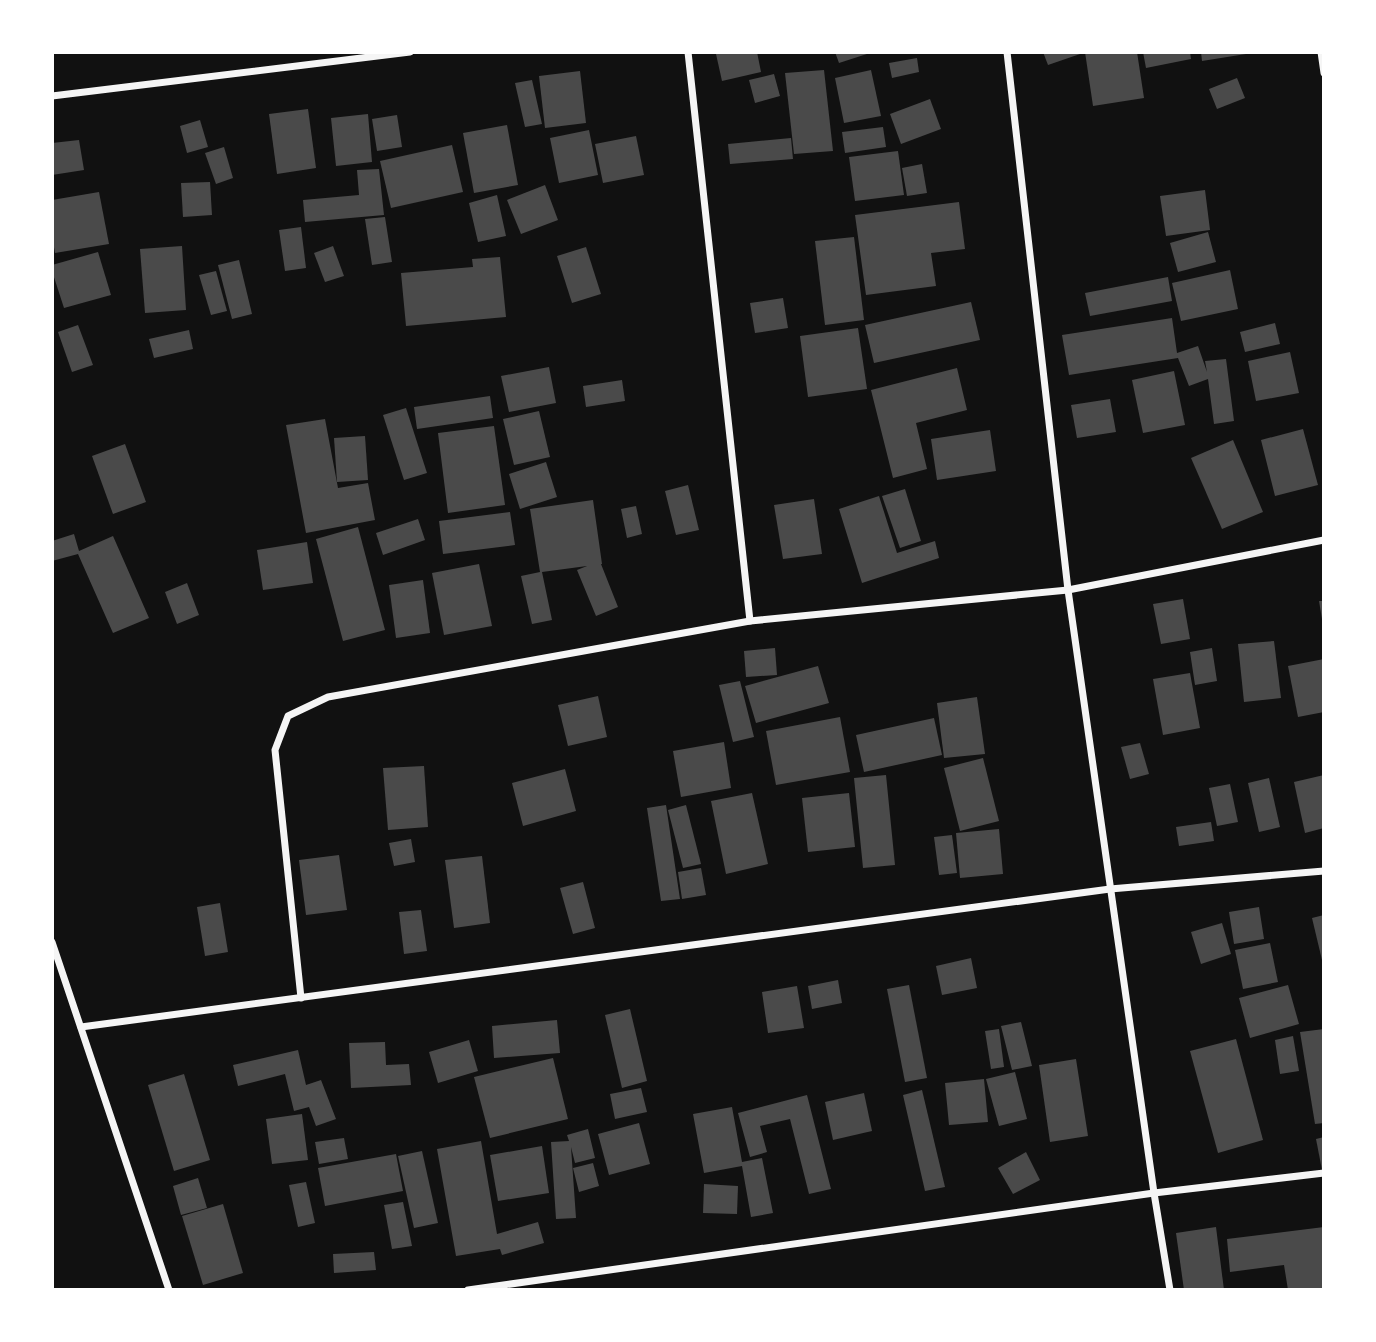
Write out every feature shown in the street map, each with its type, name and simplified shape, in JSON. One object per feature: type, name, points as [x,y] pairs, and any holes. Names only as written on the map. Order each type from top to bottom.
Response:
[{"type":"street","points":[[52,96],[410,52]]},
{"type":"street","points":[[688,52],[750,621]]},
{"type":"street","points":[[1007,52],[1068,590],[1170,1290]]},
{"type":"street","points":[[1321,52],[1324,73]]},
{"type":"street","points":[[301,998],[275,750],[288,716],[328,697],[750,621],[1068,590],[1324,540]]},
{"type":"street","points":[[81,1027],[1110,889],[1324,871]]},
{"type":"street","points":[[52,942],[169,1290]]},
{"type":"street","points":[[468,1290],[1154,1193],[1324,1173]]},
{"type":"building","points":[[757,52],[761,72],[722,81],[716,54]]},
{"type":"building","points":[[835,52],[870,52],[870,53],[839,63]]},
{"type":"building","points":[[1043,52],[1083,52],[1083,53],[1048,65]]},
{"type":"building","points":[[1085,52],[1137,52],[1144,98],[1093,106]]},
{"type":"building","points":[[1143,52],[1190,52],[1191,59],[1146,68]]},
{"type":"building","points":[[1201,52],[1246,52],[1246,54],[1202,61]]},
{"type":"building","points":[[917,58],[919,72],[892,78],[889,63]]},
{"type":"building","points":[[824,70],[833,151],[794,154],[785,73]]},
{"type":"building","points":[[871,70],[881,116],[844,123],[835,78]]},
{"type":"building","points":[[580,71],[586,123],[545,128],[539,76]]},
{"type":"building","points":[[774,74],[780,96],[755,103],[749,80]]},
{"type":"building","points":[[1237,78],[1245,98],[1217,109],[1209,89]]},
{"type":"building","points":[[532,80],[542,124],[525,127],[515,83]]},
{"type":"building","points":[[930,99],[941,129],[901,144],[890,114]]},
{"type":"building","points":[[308,109],[316,168],[277,174],[269,114]]},
{"type":"building","points":[[368,114],[372,162],[336,166],[331,118]]},
{"type":"building","points":[[397,115],[402,147],[377,151],[372,119]]},
{"type":"building","points":[[200,120],[208,147],[187,153],[180,126]]},
{"type":"building","points":[[507,125],[518,185],[474,193],[463,133]]},
{"type":"building","points":[[883,127],[886,147],[845,153],[842,132]]},
{"type":"building","points":[[589,130],[598,175],[559,183],[550,138]]},
{"type":"building","points":[[636,136],[644,175],[603,183],[595,144]]},
{"type":"building","points":[[791,138],[793,159],[730,164],[728,144]]},
{"type":"building","points":[[79,140],[84,170],[52,175],[52,143]]},
{"type":"building","points":[[452,145],[463,192],[391,208],[380,161]]},
{"type":"building","points":[[224,147],[233,178],[216,184],[205,153]]},
{"type":"building","points":[[898,151],[904,195],[855,201],[849,157]]},
{"type":"building","points":[[922,164],[927,193],[907,196],[902,168]]},
{"type":"building","points":[[379,169],[384,215],[305,222],[303,200],[359,195],[357,170]]},
{"type":"building","points":[[210,182],[212,215],[183,217],[181,183]]},
{"type":"building","points":[[545,185],[558,220],[521,234],[507,200]]},
{"type":"building","points":[[1205,190],[1210,230],[1166,236],[1160,196]]},
{"type":"building","points":[[99,192],[109,244],[55,253],[52,200]]},
{"type":"building","points":[[497,195],[506,236],[478,242],[469,203]]},
{"type":"building","points":[[959,202],[965,249],[931,253],[936,286],[866,295],[855,215]]},
{"type":"building","points":[[385,217],[392,262],[372,265],[365,219]]},
{"type":"building","points":[[301,227],[306,268],[285,271],[279,230]]},
{"type":"building","points":[[1208,232],[1216,262],[1178,272],[1170,243]]},
{"type":"building","points":[[854,237],[864,320],[825,325],[815,241]]},
{"type":"building","points":[[182,246],[186,310],[145,313],[140,249]]},
{"type":"building","points":[[333,246],[344,276],[325,282],[314,253]]},
{"type":"building","points":[[586,247],[601,294],[572,303],[557,256]]},
{"type":"building","points":[[98,252],[111,295],[64,308],[52,265]]},
{"type":"building","points":[[500,257],[506,317],[406,326],[401,273],[473,267],[472,259]]},
{"type":"building","points":[[239,260],[252,314],[232,319],[218,265]]},
{"type":"building","points":[[1230,270],[1238,309],[1181,321],[1172,283]]},
{"type":"building","points":[[216,271],[227,311],[211,315],[199,275]]},
{"type":"building","points":[[1168,277],[1172,301],[1090,316],[1085,293]]},
{"type":"building","points":[[783,298],[788,328],[755,333],[750,303]]},
{"type":"building","points":[[971,302],[980,340],[874,363],[865,325]]},
{"type":"building","points":[[1172,318],[1177,353],[1198,346],[1207,372],[1205,361],[1226,359],[1234,421],[1214,424],[1208,379],[1189,386],[1178,358],[1069,375],[1062,335]]},
{"type":"building","points":[[1275,323],[1280,344],[1245,352],[1240,332]]},
{"type":"building","points":[[78,325],[93,365],[72,372],[58,332]]},
{"type":"building","points":[[858,328],[867,389],[808,397],[800,336]]},
{"type":"building","points":[[189,330],[193,349],[154,358],[149,339]]},
{"type":"building","points":[[1290,352],[1299,393],[1256,401],[1248,361]]},
{"type":"building","points":[[549,367],[556,403],[509,412],[501,376]]},
{"type":"building","points":[[957,368],[967,410],[916,423],[927,469],[893,478],[871,390]]},
{"type":"building","points":[[1174,371],[1185,425],[1143,433],[1132,380]]},
{"type":"building","points":[[622,380],[625,401],[586,407],[583,386]]},
{"type":"building","points":[[490,396],[493,418],[417,429],[414,407]]},
{"type":"building","points":[[1110,399],[1116,432],[1077,438],[1071,405]]},
{"type":"building","points":[[406,408],[427,473],[404,480],[383,415]]},
{"type":"building","points":[[539,411],[550,457],[514,465],[503,419]]},
{"type":"building","points":[[325,419],[338,488],[368,483],[375,520],[306,533],[286,425]]},
{"type":"building","points":[[494,426],[505,505],[448,513],[438,433]]},
{"type":"building","points":[[1303,429],[1318,485],[1275,496],[1261,440]]},
{"type":"building","points":[[990,430],[996,471],[937,480],[931,439]]},
{"type":"building","points":[[365,436],[368,480],[337,482],[334,438]]},
{"type":"building","points":[[1233,440],[1263,512],[1222,529],[1191,458]]},
{"type":"building","points":[[125,444],[146,502],[113,514],[92,456]]},
{"type":"building","points":[[546,462],[557,497],[520,509],[509,474]]},
{"type":"building","points":[[688,485],[699,530],[676,535],[665,491]]},
{"type":"building","points":[[905,489],[921,541],[900,548],[882,496]]},
{"type":"building","points":[[879,496],[897,553],[935,541],[939,558],[862,583],[839,509]]},
{"type":"building","points":[[814,499],[822,554],[783,559],[774,505]]},
{"type":"building","points":[[593,500],[601,564],[618,607],[596,616],[577,570],[587,566],[542,572],[552,620],[532,624],[521,576],[540,572],[530,509]]},
{"type":"building","points":[[636,506],[642,534],[627,538],[621,509]]},
{"type":"building","points":[[510,512],[515,545],[443,554],[439,521]]},
{"type":"building","points":[[418,519],[425,540],[383,555],[376,533]]},
{"type":"building","points":[[358,527],[385,630],[343,641],[316,539]]},
{"type":"building","points":[[74,534],[79,551],[113,536],[149,618],[113,633],[78,554],[52,561],[52,541]]},
{"type":"building","points":[[307,542],[313,583],[263,590],[257,550]]},
{"type":"building","points":[[479,564],[492,626],[444,635],[432,573]]},
{"type":"building","points":[[423,580],[430,633],[396,638],[389,585]]},
{"type":"building","points":[[187,583],[199,615],[177,624],[165,592]]},
{"type":"building","points":[[1183,599],[1190,639],[1161,644],[1153,604]]},
{"type":"building","points":[[1319,601],[1324,601],[1324,619],[1322,619]]},
{"type":"building","points":[[1274,641],[1281,698],[1244,702],[1238,644]]},
{"type":"building","points":[[775,648],[777,675],[746,677],[744,651]]},
{"type":"building","points":[[1212,648],[1217,681],[1195,685],[1190,652]]},
{"type":"building","points":[[1324,659],[1324,712],[1298,717],[1288,666]]},
{"type":"building","points":[[818,666],[829,703],[756,723],[745,686]]},
{"type":"building","points":[[1190,673],[1200,728],[1163,735],[1153,679]]},
{"type":"building","points":[[740,681],[754,737],[733,742],[719,685]]},
{"type":"building","points":[[598,696],[607,737],[568,746],[558,705]]},
{"type":"building","points":[[977,697],[985,754],[944,758],[937,703]]},
{"type":"building","points":[[840,717],[850,772],[776,785],[766,731]]},
{"type":"building","points":[[934,718],[942,755],[864,772],[856,735]]},
{"type":"building","points":[[724,742],[731,788],[681,797],[673,751]]},
{"type":"building","points":[[1140,743],[1149,774],[1130,779],[1121,747]]},
{"type":"building","points":[[983,758],[999,821],[960,831],[944,768]]},
{"type":"building","points":[[424,766],[428,827],[388,830],[383,768]]},
{"type":"building","points":[[565,769],[576,811],[523,826],[512,783]]},
{"type":"building","points":[[886,775],[895,865],[863,868],[854,778]]},
{"type":"building","points":[[1324,775],[1324,828],[1305,833],[1294,782]]},
{"type":"building","points":[[1269,778],[1280,827],[1259,832],[1248,783]]},
{"type":"building","points":[[1230,784],[1238,822],[1217,826],[1209,788]]},
{"type":"building","points":[[752,793],[768,864],[726,874],[711,801]]},
{"type":"building","points":[[849,793],[855,847],[808,852],[802,798]]},
{"type":"building","points":[[666,805],[680,899],[661,901],[647,808]]},
{"type":"building","points":[[686,805],[701,864],[683,868],[668,810]]},
{"type":"building","points":[[1211,822],[1214,841],[1179,846],[1176,827]]},
{"type":"building","points":[[999,829],[1003,874],[960,878],[956,833]]},
{"type":"building","points":[[952,835],[957,873],[939,875],[934,837]]},
{"type":"building","points":[[411,839],[415,862],[394,866],[389,843]]},
{"type":"building","points":[[339,855],[347,910],[306,915],[299,860]]},
{"type":"building","points":[[482,856],[490,923],[454,928],[445,860]]},
{"type":"building","points":[[701,868],[706,895],[682,899],[678,872]]},
{"type":"building","points":[[583,882],[595,928],[573,934],[560,888]]},
{"type":"building","points":[[220,903],[228,952],[205,956],[197,907]]},
{"type":"building","points":[[1259,907],[1264,939],[1234,944],[1229,912]]},
{"type":"building","points":[[421,910],[427,951],[404,954],[399,912]]},
{"type":"building","points":[[1324,915],[1324,960],[1322,960],[1312,918]]},
{"type":"building","points":[[1222,923],[1231,954],[1201,964],[1191,932]]},
{"type":"building","points":[[1270,943],[1278,982],[1243,989],[1235,950]]},
{"type":"building","points":[[971,958],[977,988],[942,995],[936,966]]},
{"type":"building","points":[[838,980],[842,1003],[812,1009],[808,986]]},
{"type":"building","points":[[909,985],[927,1078],[905,1082],[887,989]]},
{"type":"building","points":[[1288,985],[1299,1024],[1250,1038],[1239,998]]},
{"type":"building","points":[[797,986],[804,1028],[768,1033],[762,992]]},
{"type":"building","points":[[630,1009],[647,1081],[622,1088],[605,1015]]},
{"type":"building","points":[[557,1020],[560,1053],[494,1058],[492,1026]]},
{"type":"building","points":[[1021,1022],[1032,1066],[1012,1070],[1001,1026]]},
{"type":"building","points":[[999,1029],[1004,1067],[991,1069],[985,1031]]},
{"type":"building","points":[[1324,1029],[1324,1123],[1315,1124],[1300,1032]]},
{"type":"building","points":[[1293,1036],[1299,1071],[1280,1074],[1275,1040]]},
{"type":"building","points":[[1236,1039],[1263,1140],[1218,1153],[1190,1051]]},
{"type":"building","points":[[469,1040],[478,1071],[438,1083],[429,1052]]},
{"type":"building","points":[[385,1042],[386,1065],[409,1064],[411,1085],[351,1088],[349,1043]]},
{"type":"building","points":[[298,1050],[306,1085],[321,1080],[336,1119],[316,1126],[309,1107],[294,1111],[285,1074],[238,1086],[233,1065]]},
{"type":"building","points":[[553,1058],[568,1119],[490,1138],[474,1077]]},
{"type":"building","points":[[1076,1059],[1088,1136],[1050,1142],[1039,1065]]},
{"type":"building","points":[[1015,1072],[1027,1119],[999,1126],[986,1079]]},
{"type":"building","points":[[184,1074],[210,1160],[174,1171],[148,1085]]},
{"type":"building","points":[[984,1079],[988,1122],[949,1125],[945,1083]]},
{"type":"building","points":[[641,1088],[647,1112],[615,1119],[610,1094]]},
{"type":"building","points":[[922,1090],[945,1187],[925,1191],[903,1095]]},
{"type":"building","points":[[864,1093],[872,1131],[833,1140],[825,1102]]},
{"type":"building","points":[[807,1095],[831,1189],[809,1194],[790,1119],[760,1126],[767,1152],[750,1157],[738,1113]]},
{"type":"building","points":[[732,1107],[742,1162],[762,1158],[773,1213],[751,1217],[742,1166],[704,1173],[693,1114]]},
{"type":"building","points":[[302,1114],[308,1160],[272,1164],[266,1119]]},
{"type":"building","points":[[639,1123],[650,1164],[609,1175],[598,1134]]},
{"type":"building","points":[[588,1129],[595,1158],[575,1163],[571,1147],[576,1218],[556,1219],[551,1142],[569,1141],[567,1135]]},
{"type":"building","points":[[1324,1137],[1324,1169],[1322,1170],[1316,1139]]},
{"type":"building","points":[[344,1138],[348,1159],[319,1164],[315,1142]]},
{"type":"building","points":[[481,1141],[497,1234],[538,1222],[544,1243],[502,1255],[500,1249],[456,1256],[437,1149]]},
{"type":"building","points":[[542,1146],[549,1193],[498,1201],[490,1155]]},
{"type":"building","points":[[422,1151],[438,1223],[414,1228],[398,1156]]},
{"type":"building","points":[[1026,1152],[1040,1180],[1013,1194],[998,1168]]},
{"type":"building","points":[[396,1154],[403,1191],[325,1206],[318,1168]]},
{"type":"building","points":[[593,1163],[599,1186],[579,1192],[573,1168]]},
{"type":"building","points":[[198,1178],[207,1208],[181,1215],[173,1186]]},
{"type":"building","points":[[306,1182],[315,1223],[298,1227],[289,1185]]},
{"type":"building","points":[[704,1184],[738,1186],[737,1214],[703,1213]]},
{"type":"building","points":[[403,1202],[412,1246],[392,1249],[384,1205]]},
{"type":"building","points":[[223,1204],[243,1273],[203,1285],[182,1216]]},
{"type":"building","points":[[1216,1227],[1224,1290],[1184,1290],[1176,1233]]},
{"type":"building","points":[[1324,1227],[1324,1290],[1288,1290],[1284,1265],[1230,1272],[1227,1239]]},
{"type":"building","points":[[374,1252],[376,1270],[334,1273],[333,1254]]}]
